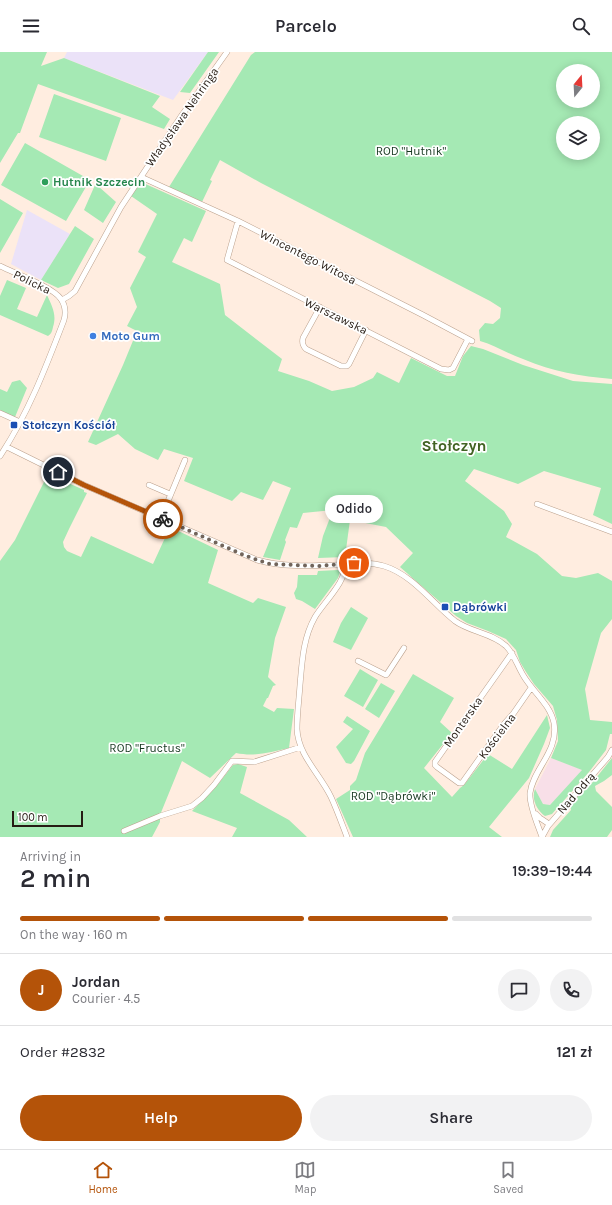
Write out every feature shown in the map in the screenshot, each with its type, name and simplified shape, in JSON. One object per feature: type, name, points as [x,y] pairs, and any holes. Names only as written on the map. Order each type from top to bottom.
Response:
[{"type":"street","name":"Władysława Nehringa","points":[[62,300],[75,291],[121,207],[227,52]]},
{"type":"street","name":"Wincentego Witosa","points":[[141,177],[238,221],[470,340]]},
{"type":"street","name":"Warszawska","points":[[238,221],[227,260],[320,308],[445,370],[453,368],[470,340]]},
{"type":"street","name":"Policka","points":[[0,266],[51,291],[62,300]]},
{"type":"street","points":[[0,456],[7,447],[20,422],[44,371],[64,320],[65,310],[62,300]]},
{"type":"street","points":[[320,308],[302,341],[303,346],[306,349],[341,366],[348,366],[350,364],[366,330]]},
{"type":"street","points":[[0,413],[20,422]]},
{"type":"street","points":[[7,447],[84,485],[246,556],[270,564],[302,566],[373,563],[395,570],[455,620],[464,626],[505,645],[512,654],[531,688],[545,704],[553,719],[555,730],[551,747],[533,783],[530,800],[542,837]]},
{"type":"street","points":[[161,518],[185,460]]},
{"type":"street","points":[[149,485],[170,494]]},
{"type":"street","points":[[537,504],[612,532]]},
{"type":"street","points":[[345,564],[345,572],[317,614],[306,639],[302,664],[297,736],[301,747],[331,796],[347,837]]},
{"type":"street","points":[[358,661],[386,675],[404,648]]},
{"type":"street","name":"Monterska","points":[[462,783],[459,783],[437,767],[435,762],[512,654]]},
{"type":"street","name":"Kościelna","points":[[462,783],[531,688]]},
{"type":"street","points":[[124,831],[160,816],[192,806],[214,785],[232,761],[254,762],[301,747]]},
{"type":"street","name":"Nad Odrą","points":[[542,837],[549,824],[608,757],[612,750]]},
{"type":"street","points":[[534,811],[539,817],[549,824]]},
{"type":"shaded area","points":[[67,52],[208,52],[173,100],[64,58]]},
{"type":"shaded area","points":[[27,210],[70,234],[41,280],[11,264]]},
{"type":"shaded area","points":[[551,758],[583,770],[550,805],[543,804],[535,789]]},
{"type":"green space","points":[[0,52],[47,52],[41,66],[64,58],[160,96],[152,107],[170,119],[164,129],[38,84],[20,133],[18,133],[0,163]]},
{"type":"green space","points":[[208,52],[219,52],[190,93],[180,92]]},
{"type":"green space","name":"ROD \"Hutnik\"","points":[[255,52],[612,52],[612,379],[578,375],[545,367],[480,341],[479,330],[485,323],[493,324],[500,318],[501,308],[261,183],[220,160],[210,180],[212,181],[202,202],[169,187],[251,55]]},
{"type":"green space","points":[[54,94],[121,118],[106,161],[39,137]]},
{"type":"green space","name":"Hutnik Szczecin","points":[[25,143],[90,180],[66,221],[1,185]]},
{"type":"green space","points":[[141,182],[206,211],[192,242],[184,238],[172,262],[220,284],[225,315],[282,359],[278,371],[309,381],[332,391],[354,387],[373,378],[377,372],[399,383],[411,358],[447,376],[455,376],[463,356],[471,346],[573,381],[612,384],[612,524],[593,515],[601,488],[544,471],[518,484],[474,469],[465,481],[504,511],[512,524],[506,537],[537,554],[562,576],[576,578],[598,573],[612,581],[612,619],[601,633],[585,689],[590,720],[612,722],[612,734],[610,734],[606,750],[552,814],[545,816],[537,807],[534,800],[535,789],[543,804],[550,805],[582,770],[551,758],[558,741],[557,720],[553,706],[534,684],[520,662],[516,650],[506,639],[467,623],[456,616],[400,567],[413,553],[386,527],[350,520],[345,557],[318,558],[323,536],[333,510],[303,513],[297,528],[290,527],[280,560],[263,557],[291,488],[273,481],[263,500],[241,492],[232,501],[184,481],[193,458],[164,449],[158,460],[135,449],[118,434],[96,445],[88,442],[137,331],[127,326],[137,307],[130,288],[146,257],[138,252],[157,214],[131,196]]},
{"type":"green space","points":[[95,185],[116,202],[103,223],[84,210]]},
{"type":"green space","points":[[0,199],[23,213],[0,253]]},
{"type":"green space","points":[[75,226],[94,239],[69,284],[58,288],[41,280]]},
{"type":"green space","points":[[7,280],[26,288],[17,309],[37,317],[47,295],[51,303],[54,318],[52,331],[48,336],[0,315],[0,296]]},
{"type":"green space","points":[[20,380],[27,388],[15,417],[0,410],[0,389],[7,392],[12,382]]},
{"type":"green space","name":"ROD \"Fructus\"","points":[[48,474],[84,490],[84,492],[87,493],[63,542],[67,551],[81,557],[91,536],[153,564],[170,527],[218,550],[208,583],[253,603],[258,598],[286,607],[275,638],[268,677],[276,685],[273,686],[263,706],[274,712],[277,708],[294,709],[289,748],[256,754],[236,753],[210,778],[182,761],[160,815],[160,822],[152,837],[0,837],[0,561],[15,540]]},
{"type":"green space","points":[[338,570],[340,572],[338,578],[315,609],[296,599],[294,593],[297,587],[298,575],[317,575],[318,571]]},
{"type":"green space","points":[[351,607],[368,618],[351,650],[333,642],[341,623]]},
{"type":"green space","points":[[360,669],[378,680],[363,707],[344,696]]},
{"type":"green space","name":"ROD \"Dąbrówki\"","points":[[413,674],[454,698],[440,722],[452,733],[424,768],[452,797],[464,785],[488,754],[512,769],[547,715],[550,728],[529,778],[489,827],[502,837],[353,837],[336,799],[350,790],[350,786],[356,780],[365,753]]},
{"type":"green space","points":[[381,683],[395,691],[379,718],[365,709]]},
{"type":"green space","points":[[347,716],[370,731],[351,764],[346,763],[336,747],[353,729],[343,722]]},
{"type":"green space","points":[[612,758],[612,775],[595,786],[596,791],[612,807],[612,830],[607,837],[550,837],[553,830],[571,810],[570,806],[583,790],[592,783]]},
{"type":"green space","points":[[238,764],[247,767],[240,793],[289,820],[307,837],[232,837],[237,828],[192,811],[219,783],[233,765]]},
{"type":"way so far","points":[[163,519],[246,556],[270,564],[318,566],[354,563]]},
{"type":"place","name":"Hutnik Szczecin","points":[[45,182]]},
{"type":"place","name":"Moto Gum","points":[[93,336]]},
{"type":"place","name":"Stołczyn Kościół","points":[[14,425]]},
{"type":"place","name":"Odido","points":[[354,563]]},
{"type":"place","name":"Dąbrówki","points":[[445,607]]},
{"type":"district","name":"Stołczyn","points":[[454,445]]},
{"type":"route","points":[[58,472],[84,485],[163,519]]}]
